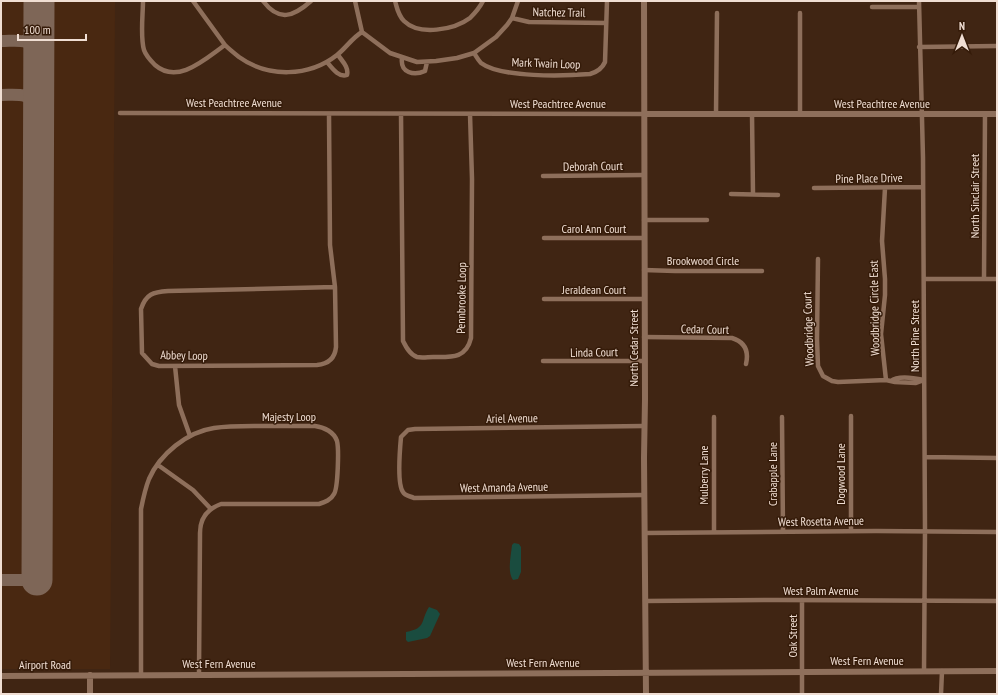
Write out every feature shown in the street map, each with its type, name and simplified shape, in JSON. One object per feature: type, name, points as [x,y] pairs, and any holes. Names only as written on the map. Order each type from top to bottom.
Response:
[{"type":"street","points":[[143,1],[144,50],[150,60],[159,68],[173,73],[185,71],[225,45]]},
{"type":"street","points":[[194,1],[225,45],[249,63],[274,72],[296,72],[328,62],[362,32]]},
{"type":"street","points":[[262,1],[268,9],[283,15],[292,15],[301,10],[311,1]]},
{"type":"street","points":[[355,1],[362,32],[390,53],[417,62],[457,58],[474,53],[496,37],[507,25],[512,18],[518,1]]},
{"type":"street","points":[[395,1],[398,12],[403,20],[414,28],[433,30],[459,24],[469,18],[479,8],[483,1]]},
{"type":"street","name":"Mark Twain Loop","points":[[474,53],[480,62],[488,67],[501,71],[531,75],[590,74],[597,72],[606,62],[607,1]]},
{"type":"street","name":"North Cedar Street","points":[[644,1],[643,238],[646,694]]},
{"type":"street","name":"North Pine Street","points":[[919,1],[924,279],[924,671]]},
{"type":"street","points":[[872,7],[919,7]]},
{"type":"street","points":[[716,114],[717,13]]},
{"type":"street","points":[[800,13],[800,114]]},
{"type":"street","name":"Natchez Trail","points":[[512,18],[529,22],[606,23]]},
{"type":"street","points":[[919,47],[997,46]]},
{"type":"street","points":[[328,62],[340,75],[347,75],[347,68],[338,54]]},
{"type":"street","points":[[402,58],[402,65],[410,73],[417,74],[425,71],[427,62]]},
{"type":"street","name":"West Peachtree Avenue","points":[[120,113],[997,114]]},
{"type":"street","name":"Abbey Loop","points":[[329,114],[330,245],[335,287],[335,351],[331,359],[323,364],[159,366],[152,364],[142,353],[141,309],[147,297],[152,293],[168,291],[335,287]]},
{"type":"street","name":"Pennbrooke Loop","points":[[401,114],[403,341],[406,348],[417,357],[451,357],[460,354],[469,346],[471,338],[472,172],[470,114]]},
{"type":"street","points":[[752,114],[753,194]]},
{"type":"street","name":"North Sinclair Street","points":[[984,279],[985,114]]},
{"type":"street","name":"Deborah Court","points":[[543,176],[643,175]]},
{"type":"street","name":"Pine Place Drive","points":[[814,188],[923,187]]},
{"type":"street","name":"Woodbridge Circle East","points":[[885,188],[882,241],[885,284],[882,334],[888,381]]},
{"type":"street","points":[[731,194],[778,195]]},
{"type":"street","points":[[644,220],[707,220]]},
{"type":"street","name":"Carol Ann Court","points":[[544,238],[643,238]]},
{"type":"street","name":"Woodbridge Court","points":[[818,259],[817,339],[818,366],[820,372],[828,379],[838,382],[888,381],[916,383],[924,380]]},
{"type":"street","name":"Brookwood Circle","points":[[644,270],[762,271]]},
{"type":"street","points":[[924,279],[997,279]]},
{"type":"street","name":"Jeraldean Court","points":[[544,299],[644,299]]},
{"type":"street","name":"Cedar Court","points":[[644,337],[732,338],[742,343],[746,348],[746,364]]},
{"type":"street","name":"Linda Court","points":[[543,361],[645,361]]},
{"type":"street","points":[[174,366],[179,405],[190,436]]},
{"type":"street","name":"Dogwood Lane","points":[[851,416],[851,531]]},
{"type":"street","name":"Mulberry Lane","points":[[714,417],[714,532]]},
{"type":"street","name":"Crabapple Lane","points":[[782,417],[782,532]]},
{"type":"street","name":"Majesty Loop","points":[[141,675],[141,509],[149,479],[158,464],[177,445],[190,436],[213,428],[316,426],[326,428],[331,432],[337,442],[337,487],[334,494],[326,502],[311,504],[221,504],[211,509]]},
{"type":"street","name":"Ariel Avenue","points":[[400,455],[401,437],[408,430],[415,429],[644,426]]},
{"type":"street","name":"West Amanda Avenue","points":[[400,455],[400,486],[405,495],[414,498],[644,495]]},
{"type":"street","points":[[925,457],[997,458]]},
{"type":"street","points":[[158,464],[193,490],[211,509],[205,515],[200,527],[199,674]]},
{"type":"street","name":"West Rosetta Avenue","points":[[645,533],[851,531],[997,532]]},
{"type":"street","name":"Oak Street","points":[[802,600],[802,694]]},
{"type":"street","name":"West Palm Avenue","points":[[645,601],[997,601]]},
{"type":"street","points":[[941,694],[942,671]]},
{"type":"street","name":"West Fern Avenue","points":[[90,675],[997,671]]},
{"type":"street","points":[[90,675],[90,694]]},
{"type":"street","name":"Airport Road","points":[[1,676],[90,675]]},
{"type":"shaded area","points":[[1,1],[115,1],[110,669],[1,669]]},
{"type":"water","points":[[514,543],[519,544],[521,547],[521,572],[518,579],[513,580],[510,572],[510,563],[512,545]]},
{"type":"water","points":[[429,607],[437,610],[440,614],[430,636],[408,642],[406,640],[406,632],[420,626]]},
{"type":"taxiway","points":[[24,41],[32,38],[39,28]]},
{"type":"taxiway","points":[[1,41],[23,41],[32,45],[39,55]]},
{"type":"taxiway","points":[[25,95],[30,94],[39,83]]},
{"type":"taxiway","points":[[1,95],[22,95],[31,99],[39,107]]},
{"type":"taxiway","points":[[1,580],[37,580]]},
{"type":"runway","points":[[37,580],[39,1]]}]
